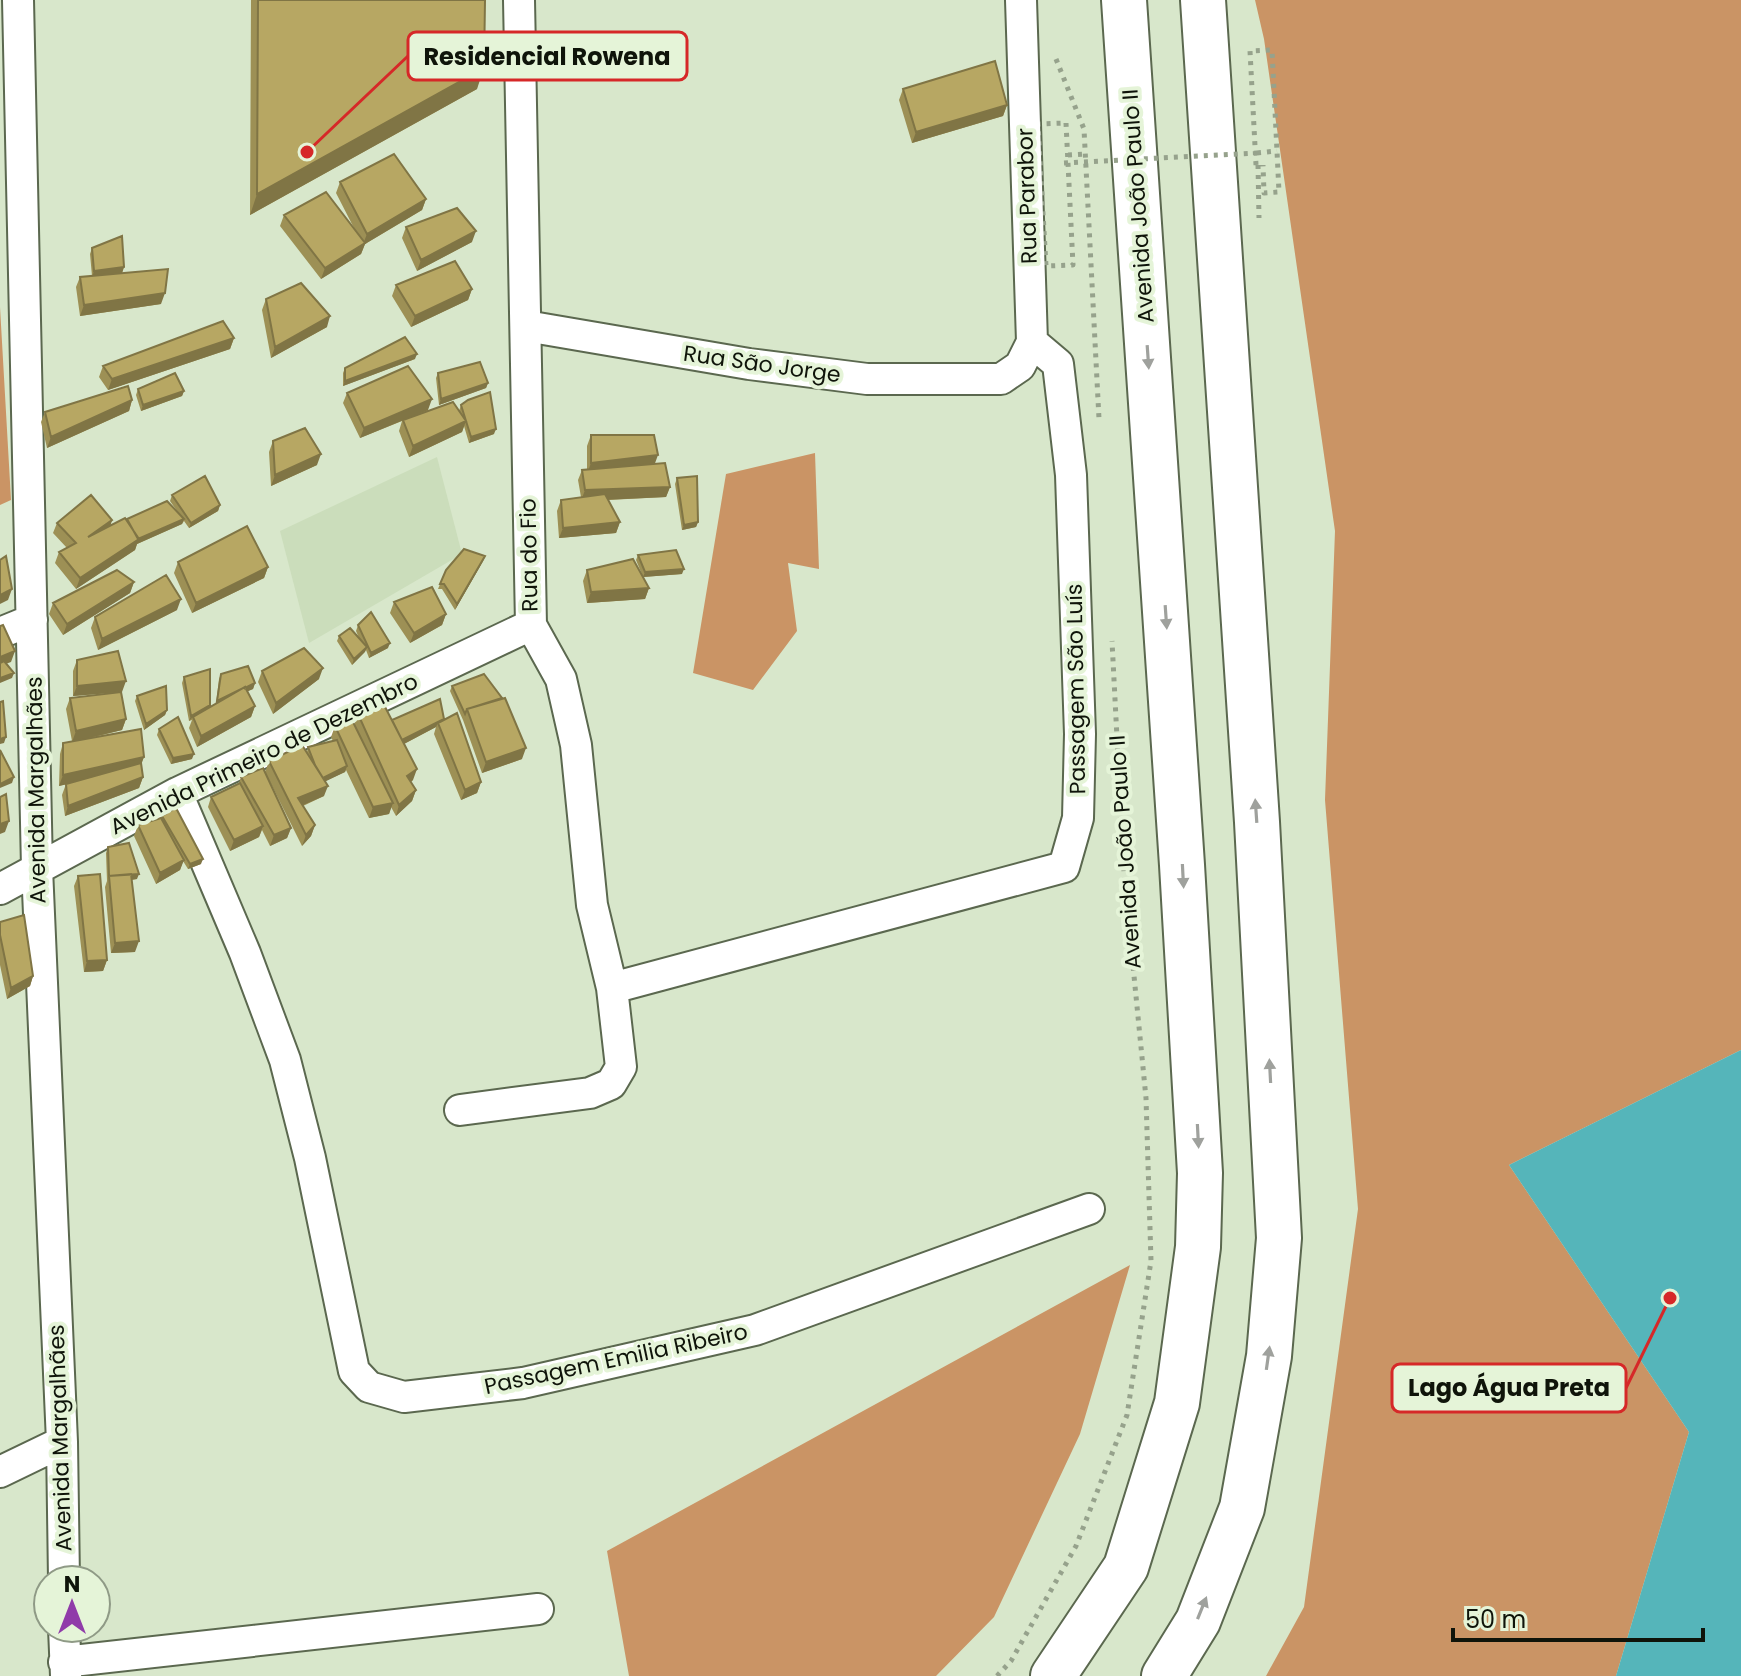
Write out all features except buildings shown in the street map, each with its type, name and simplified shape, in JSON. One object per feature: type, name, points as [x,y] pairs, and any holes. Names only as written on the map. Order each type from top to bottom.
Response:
[{"type":"main road","name":"Avenida João Paulo II","points":[[1053,1676],[1126,1567],[1177,1403],[1198,1247],[1200,1173],[1183,881],[1124,0]]},
{"type":"main road","points":[[1164,1676],[1198,1621],[1242,1508],[1269,1356],[1279,1238],[1257,822],[1203,0]]},
{"type":"street","name":"Avenida Margalhães","points":[[18,0],[37,868],[62,1442],[64,1564]]},
{"type":"street","name":"Rua do Fio","points":[[460,1110],[590,1093],[611,1084],[621,1067],[612,988],[592,905],[576,745],[561,679],[531,625],[519,0]]},
{"type":"street","name":"Rua Parabor","points":[[1021,0],[1032,342]]},
{"type":"street","name":"Rua São Jorge","points":[[526,326],[749,364],[867,379],[1001,379],[1020,366],[1032,342]]},
{"type":"street","name":"Passagem São Luís","points":[[612,988],[1064,867],[1078,818],[1080,734],[1071,475],[1058,364],[1032,342]]},
{"type":"street","points":[[0,633],[32,620]]},
{"type":"street","name":"Avenida Primeiro de Dezembro","points":[[0,889],[177,793],[531,625]]},
{"type":"street","name":"Passagem Emilia Ribeiro","points":[[177,793],[245,953],[285,1060],[310,1158],[354,1371],[369,1387],[404,1397],[523,1383],[755,1330],[1089,1209]]},
{"type":"street","points":[[0,1472],[62,1442]]},
{"type":"street","points":[[64,1644],[65,1669],[538,1609]]},
{"type":"path","points":[[1272,50],[1277,151],[1279,192],[1264,193],[1250,51],[1272,50]]},
{"type":"path","points":[[1055,57],[1084,129],[1100,434]]},
{"type":"path","points":[[1064,163],[1277,151]]},
{"type":"path","points":[[1068,155],[1085,154]]},
{"type":"path","name":"Avenida João Paulo II","points":[[997,1676],[1011,1661],[1076,1546],[1127,1415],[1151,1261],[1146,1098],[1124,874],[1111,631]]},
{"type":"shaded area","points":[[1255,0],[1741,0],[1741,1050],[1509,1165],[1689,1432],[1616,1676],[1266,1676],[1304,1607],[1358,1209],[1325,800],[1335,531],[1264,39]]},
{"type":"shaded area","points":[[0,307],[11,500],[0,505]]},
{"type":"shaded area","points":[[815,453],[819,569],[788,563],[797,631],[753,690],[693,673],[726,474]]},
{"type":"shaded area","points":[[437,457],[462,554],[309,643],[280,531]]},
{"type":"shaded area","points":[[1130,1265],[1080,1434],[994,1617],[936,1676],[629,1676],[607,1551]]},
{"type":"water","points":[[1741,1050],[1741,1676],[1616,1676],[1689,1432],[1509,1165]]},
{"type":"place","name":"Residencial Rowena","points":[[307,152]]},
{"type":"place","name":"Lago Água Preta","points":[[1670,1298]]}]
